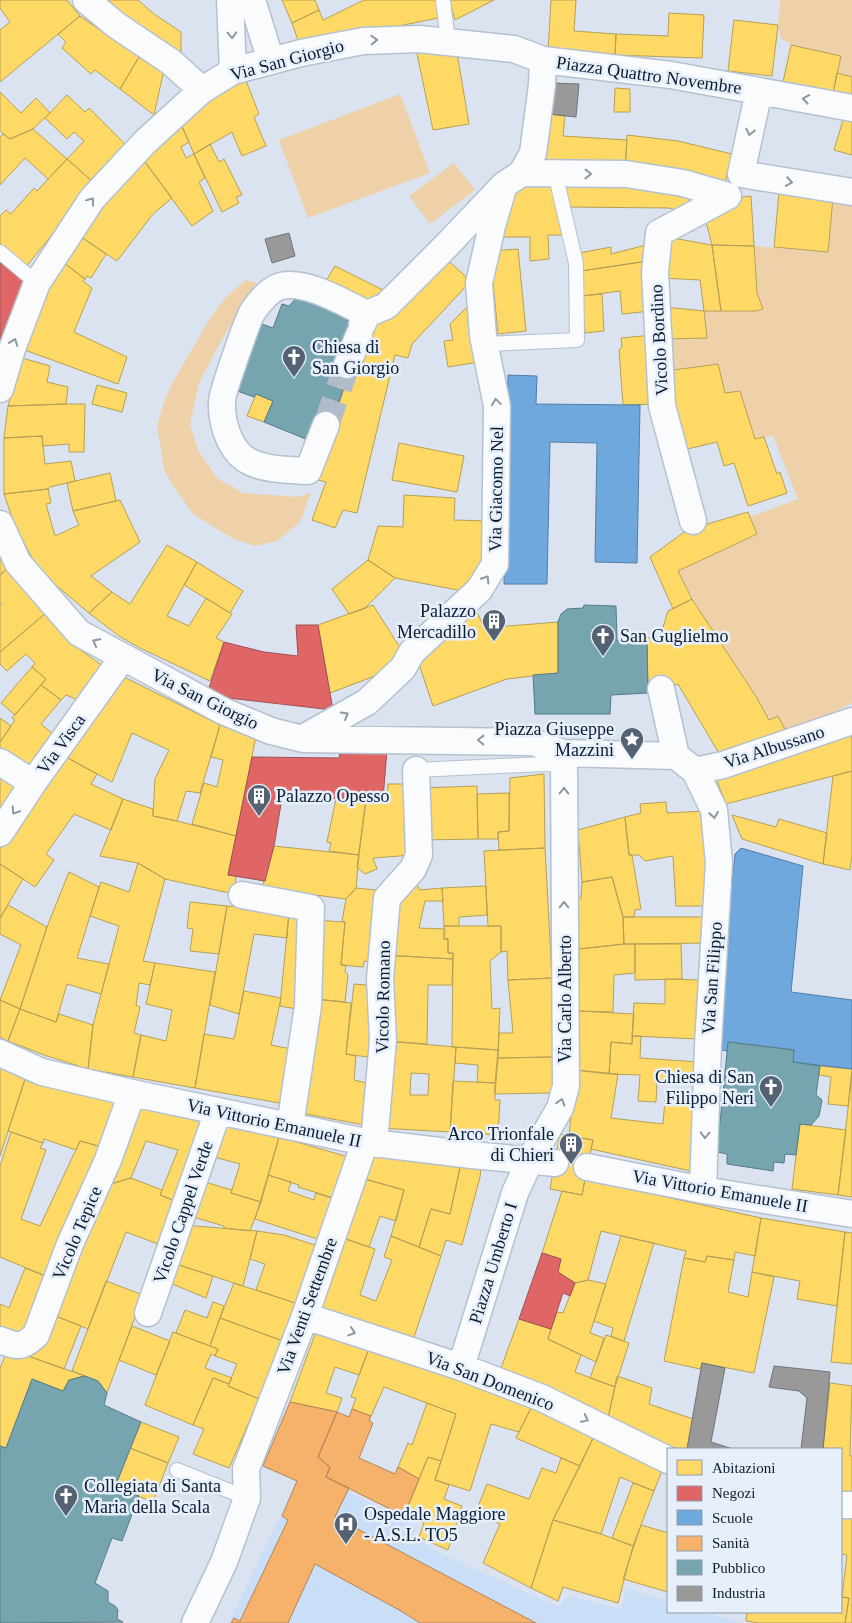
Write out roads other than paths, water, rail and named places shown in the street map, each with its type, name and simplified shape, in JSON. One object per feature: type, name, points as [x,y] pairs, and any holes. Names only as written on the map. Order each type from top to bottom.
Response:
[{"type":"street","points":[[86,0],[116,25],[171,62],[202,90]]},
{"type":"street","points":[[230,0],[233,70]]},
{"type":"street","points":[[252,0],[271,61]]},
{"type":"street","name":"Via San Giorgio","points":[[0,389],[12,349],[37,283],[92,199],[145,142],[202,90],[233,70],[308,51],[363,41],[419,39],[514,49],[543,60]]},
{"type":"street","points":[[347,365],[363,325],[386,306],[513,179],[534,152],[543,60]]},
{"type":"street","name":"Piazza Quattro Novembre","points":[[543,60],[671,75],[759,91],[734,185]]},
{"type":"street","points":[[759,91],[852,108]]},
{"type":"street","points":[[513,179],[555,173],[626,174],[683,183],[852,192]]},
{"type":"street","name":"Via Giacomo Nel","points":[[303,739],[367,702],[403,668],[412,652],[479,590],[495,564],[497,406],[484,344],[480,284],[492,226],[513,179]]},
{"type":"street","name":"Vicolo Bordino","points":[[694,521],[662,406],[655,272],[659,233],[734,185]]},
{"type":"street","points":[[326,425],[308,471],[271,469],[246,459],[232,445],[225,422],[222,399],[252,312],[265,296],[281,286],[298,286],[312,288],[363,325]]},
{"type":"street","name":"Via San Giorgio","points":[[0,524],[18,563],[79,633],[223,711],[271,731],[303,739],[534,742],[564,759]]},
{"type":"street","name":"Via Visca","points":[[0,833],[33,783],[123,657]]},
{"type":"street","points":[[564,759],[686,764],[661,689]]},
{"type":"street","name":"Via Albussano","points":[[686,764],[723,765],[852,721]]},
{"type":"street","name":"Via Carlo Alberto","points":[[542,1161],[566,1086],[564,759]]},
{"type":"street","points":[[0,762],[33,783]]},
{"type":"street","name":"Via San Filippo","points":[[686,764],[714,810],[719,863],[708,1045],[703,1190]]},
{"type":"street","name":"Vicolo Romano","points":[[369,1143],[383,1040],[380,979],[387,898],[413,869],[419,855],[416,770]]},
{"type":"street","points":[[242,895],[311,908],[308,1006],[290,1126]]},
{"type":"street","name":"Via Vittorio Emanuele II","points":[[0,1053],[42,1072],[132,1094],[369,1143],[542,1161]]},
{"type":"street","name":"Vicolo Tepice","points":[[0,1340],[14,1345],[26,1344],[36,1335],[70,1244],[108,1160],[132,1094]]},
{"type":"street","name":"Vicolo Cappel Verde","points":[[148,1313],[218,1111]]},
{"type":"street","name":"Via Venti Settembre","points":[[247,1498],[246,1468],[369,1143]]},
{"type":"street","name":"Piazza Umberto I","points":[[461,1367],[515,1193],[542,1161]]},
{"type":"street","name":"Via Vittorio Emanuele II","points":[[587,1167],[703,1190],[852,1214]]},
{"type":"street","name":"Via San Domenico","points":[[305,1316],[461,1367],[542,1398],[667,1460]]},
{"type":"street","points":[[195,1623],[224,1562],[247,1498]]},
{"type":"lane","points":[[443,0],[448,42]]},
{"type":"lane","points":[[484,344],[577,340],[576,263],[555,173]]},
{"type":"lane","points":[[0,252],[37,283]]},
{"type":"lane","name":"Vicolo Romano","points":[[416,770],[534,765],[564,759]]},
{"type":"lane","points":[[177,1470],[247,1498]]},
{"type":"tunnel","points":[[326,425],[347,365]]},
{"type":"place","name":"Chiesa di San Giorgio","points":[[294,378]]},
{"type":"place","name":"Palazzo Mercadillo","points":[[494,642]]},
{"type":"place","name":"San Guglielmo","points":[[603,657]]},
{"type":"place","name":"Piazza Giuseppe Mazzini","points":[[632,760]]},
{"type":"place","name":"Palazzo Opesso","points":[[259,817]]},
{"type":"place","name":"Chiesa di San Filippo Neri","points":[[771,1108]]},
{"type":"place","name":"Arco Trionfale di Chieri","points":[[571,1165]]},
{"type":"place","name":"Collegiata di Santa Maria della Scala","points":[[66,1517]]},
{"type":"place","name":"Ospedale Maggiore - A.S.L. TO5","points":[[346,1545]]}]
